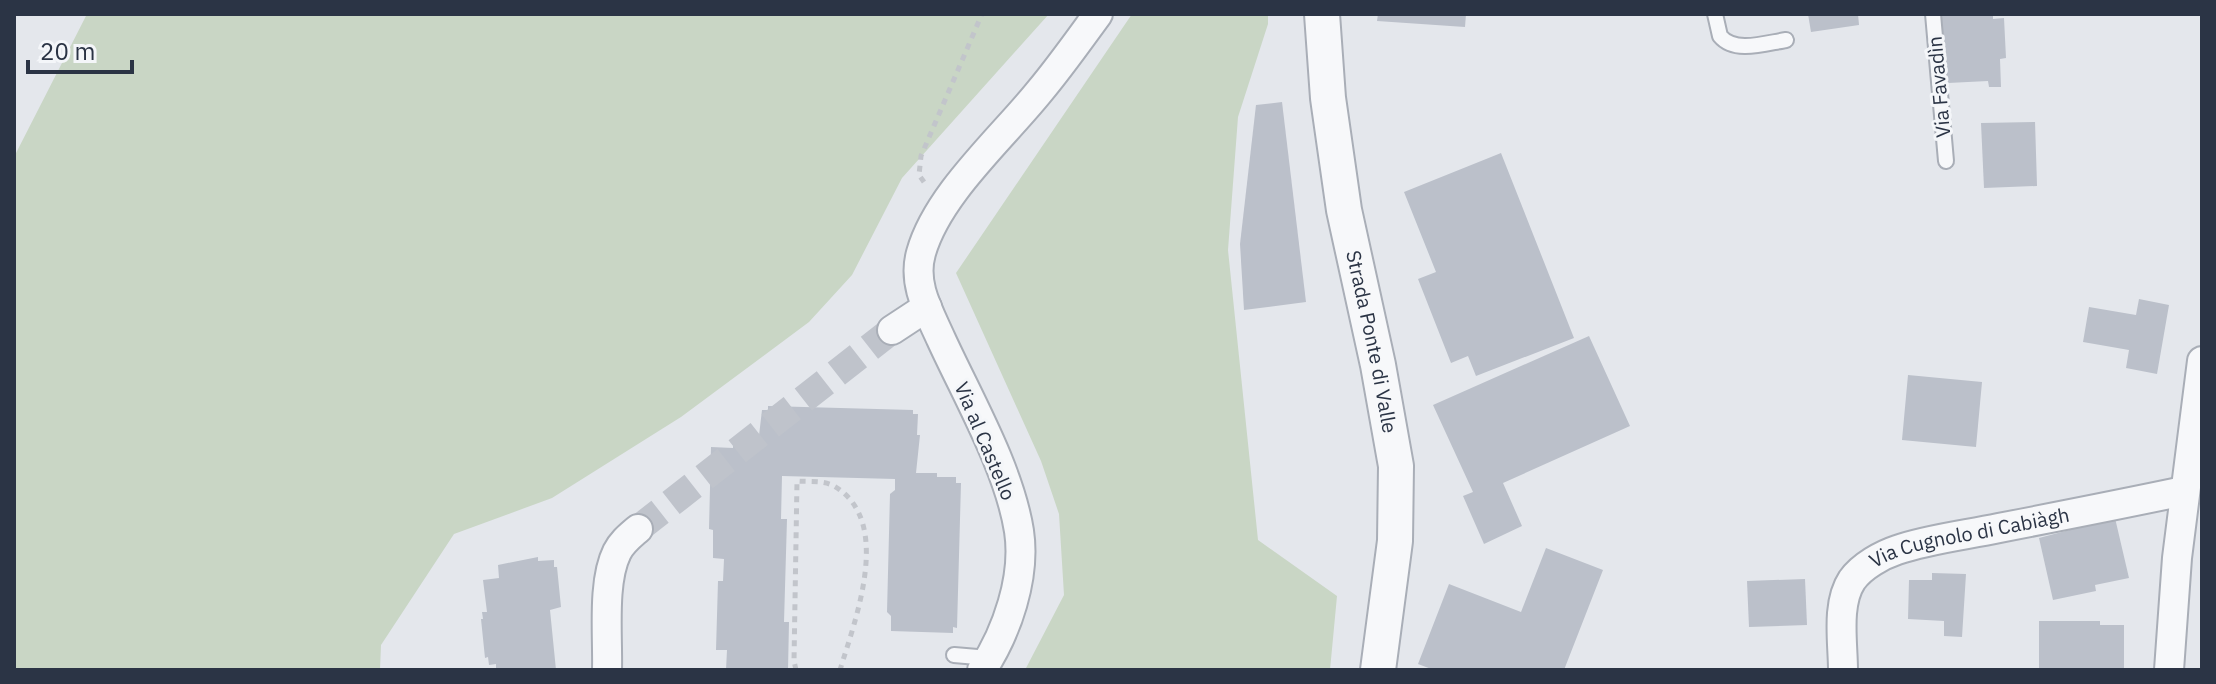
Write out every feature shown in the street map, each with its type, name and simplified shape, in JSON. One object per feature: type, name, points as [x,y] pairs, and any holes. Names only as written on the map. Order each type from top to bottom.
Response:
[{"type":"street","name":"Via al Castello","points":[[986,664],[1014,594],[1020,563],[1019,534],[1002,473],[927,307],[917,270],[925,240],[948,199],[1040,91],[1098,14]]},
{"type":"street","name":"Strada Ponte di Valle","points":[[1322,14],[1328,98],[1344,210],[1378,365],[1396,466],[1395,541],[1378,670]]},
{"type":"street","points":[[892,330],[927,307]]},
{"type":"street","points":[[2169,670],[2184,491],[2202,361]]},
{"type":"street","name":"Via Cugnolo di Cabiàgh","points":[[1843,670],[1846,595],[1858,573],[1875,561],[1897,550],[1932,542],[2184,491]]},
{"type":"street","points":[[607,670],[612,565],[622,545],[638,529]]},
{"type":"lane","points":[[1715,14],[1720,36],[1733,45],[1786,40]]},
{"type":"lane","name":"Via Favadìn","points":[[1933,14],[1946,161]]},
{"type":"lane","points":[[954,655],[986,664]]},
{"type":"path","points":[[948,199],[923,180],[919,168],[921,156],[982,14]]},
{"type":"path","points":[[796,670],[797,481],[833,485],[855,508],[866,534],[866,564],[840,670]]},
{"type":"green space","points":[[87,14],[1049,14],[902,178],[852,275],[809,322],[681,417],[552,498],[454,534],[381,645],[380,670],[14,670],[14,157]]},
{"type":"green space","points":[[1132,14],[1268,14],[1268,24],[1238,117],[1228,250],[1258,540],[1337,596],[1330,670],[1025,670],[1064,595],[1059,514],[1041,461],[956,273]]},
{"type":"building","points":[[1378,14],[1466,14],[1465,27],[1377,21]]},
{"type":"building","points":[[1808,14],[1858,14],[1859,25],[1811,32]]},
{"type":"building","points":[[1939,14],[1993,14],[1993,19],[2004,18],[2006,58],[2000,59],[2001,87],[1989,87],[1988,81],[1948,83],[1946,63],[1942,63]]},
{"type":"building","points":[[1282,102],[1306,302],[1244,310],[1240,244],[1256,105]]},
{"type":"building","points":[[2035,122],[2037,186],[1984,188],[1981,123]]},
{"type":"building","points":[[1501,153],[1574,338],[1476,376],[1468,356],[1451,363],[1418,279],[1436,272],[1404,192]]},
{"type":"building","points":[[2139,299],[2169,305],[2157,374],[2126,368],[2129,350],[2083,342],[2089,307],[2136,315]]},
{"type":"building","points":[[1589,336],[1630,426],[1503,483],[1522,526],[1484,544],[1463,496],[1473,492],[1433,405]]},
{"type":"building","points":[[1908,375],[1982,382],[1976,447],[1902,440]]},
{"type":"building","points":[[768,406],[913,410],[913,414],[918,414],[917,435],[920,435],[916,473],[956,477],[956,483],[961,483],[957,628],[953,627],[953,633],[891,631],[891,616],[887,612],[890,494],[895,490],[895,479],[782,476],[781,519],[787,519],[784,622],[789,622],[788,670],[726,670],[727,650],[716,650],[718,581],[723,581],[724,559],[713,558],[713,530],[709,529],[711,447],[758,444],[762,410],[768,410]]},
{"type":"building","points":[[2115,518],[2129,578],[2095,585],[2096,591],[2053,600],[2039,538]]},
{"type":"building","points":[[1546,548],[1603,570],[1564,670],[1434,670],[1418,664],[1449,584],[1521,612]]},
{"type":"building","points":[[538,557],[538,561],[554,560],[554,567],[557,567],[561,607],[550,610],[556,670],[496,670],[496,664],[489,665],[488,657],[485,658],[481,619],[482,612],[487,612],[483,580],[499,578],[498,565]]},
{"type":"building","points":[[1932,573],[1966,574],[1962,637],[1944,636],[1944,621],[1908,619],[1909,580],[1932,580]]},
{"type":"building","points":[[1805,579],[1807,625],[1749,627],[1747,581]]},
{"type":"building","points":[[2039,621],[2100,621],[2100,625],[2124,625],[2124,670],[2039,670]]},
{"type":"tunnel","points":[[638,529],[892,330]]}]
